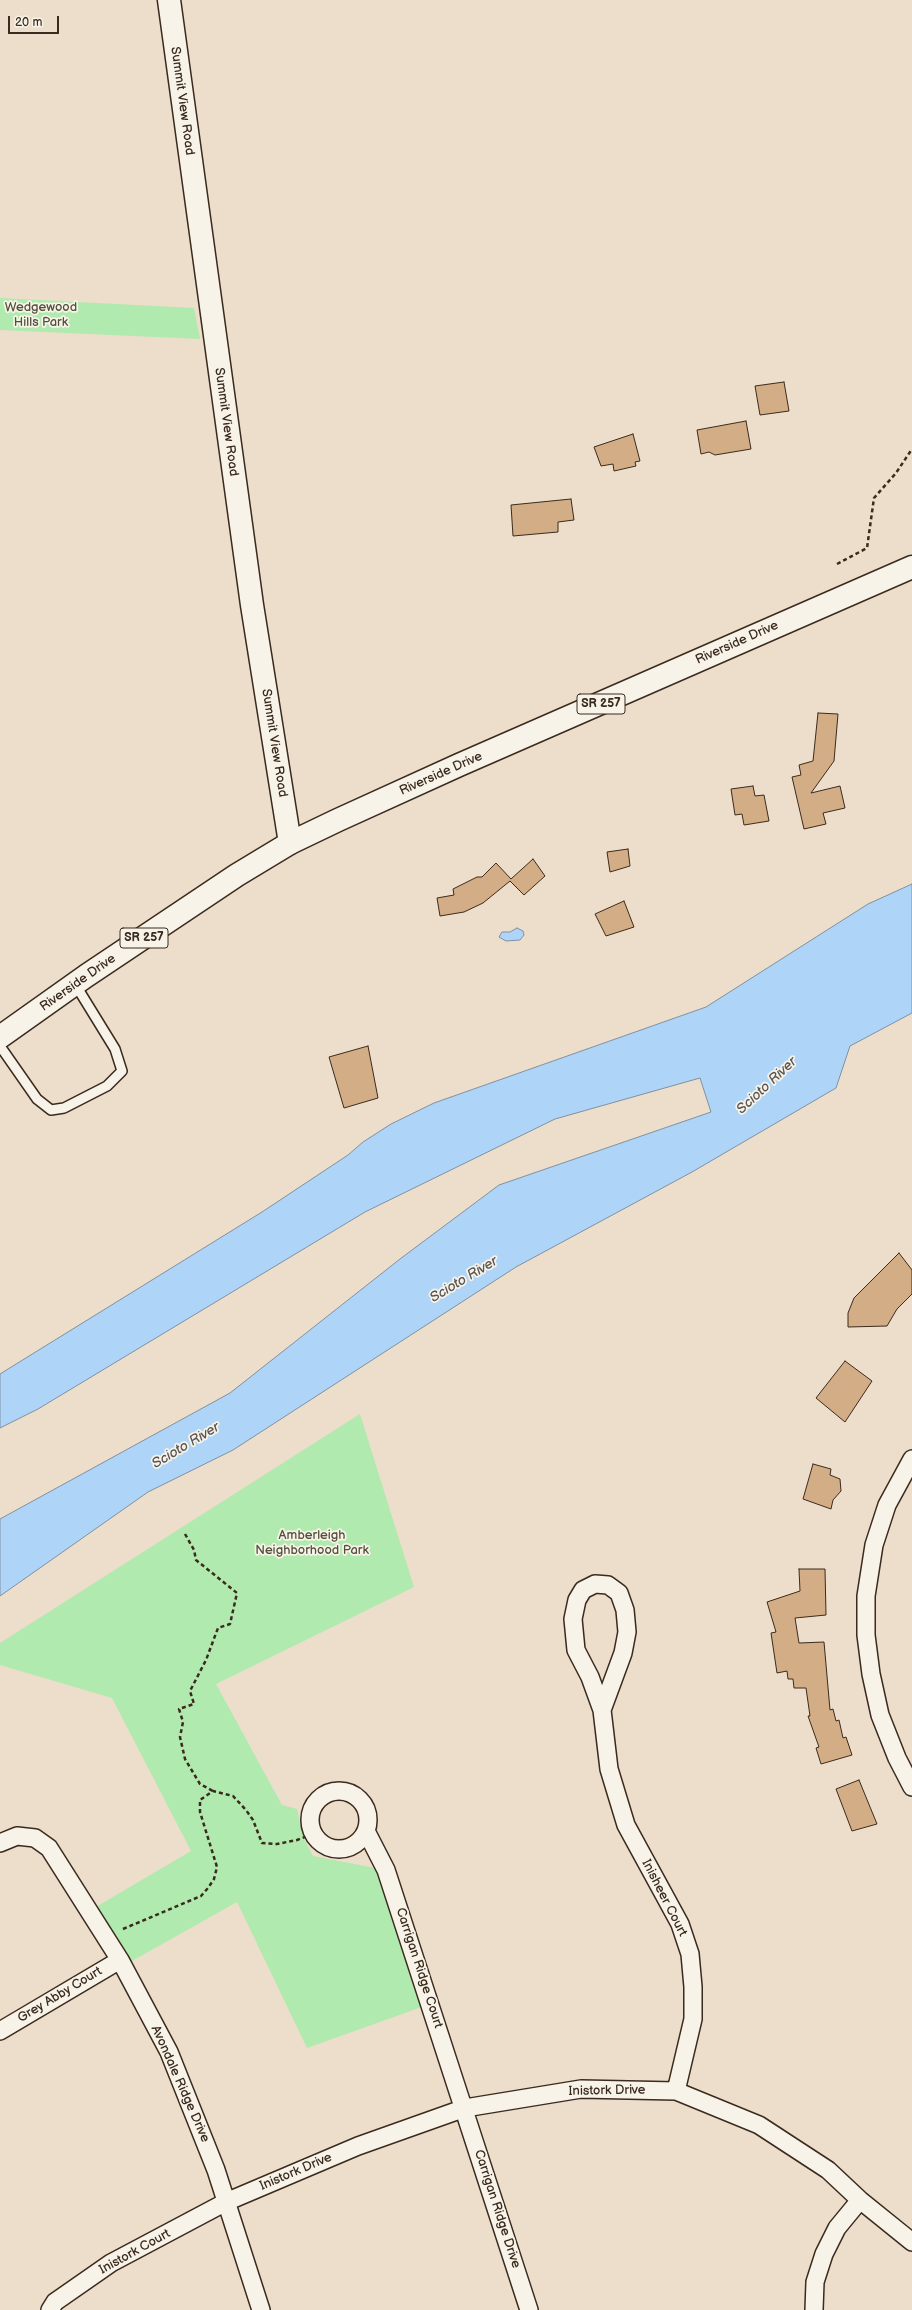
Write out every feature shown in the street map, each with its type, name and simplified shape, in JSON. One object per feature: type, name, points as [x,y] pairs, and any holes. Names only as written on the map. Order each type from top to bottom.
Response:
[{"type":"main road","name":"Summit View Road","points":[[169,0],[252,605],[290,843]]},
{"type":"main road","name":"Riverside Drive","points":[[0,1037],[75,984],[237,875],[290,843],[452,768],[912,567]]},
{"type":"street","points":[[912,1459],[887,1505],[876,1538],[868,1572],[866,1612],[866,1635],[871,1674],[880,1715],[897,1758],[912,1787]]},
{"type":"street","name":"Inisheer Court","points":[[602,1710],[623,1653],[628,1632],[625,1610],[619,1593],[608,1585],[595,1584],[583,1590],[577,1600],[573,1619],[576,1650],[590,1677],[602,1710],[609,1769],[626,1826],[680,1924],[690,1954],[693,1987],[693,2019],[676,2090]]},
{"type":"street","name":"Carrigan Ridge Court","points":[[313,1834],[310,1815],[313,1806],[327,1793],[336,1790],[355,1796],[363,1803],[368,1822],[366,1831],[386,1870],[465,2108]]},
{"type":"street","points":[[313,1834],[326,1846],[335,1849],[353,1845],[366,1831]]},
{"type":"street","name":"Avondale Ridge Drive","points":[[0,1843],[17,1836],[35,1838],[49,1848],[120,1960],[169,2052],[216,2170],[261,2310]]},
{"type":"street","name":"Grey Abby Court","points":[[0,2031],[120,1960]]},
{"type":"street","name":"Inistork Drive","points":[[226,2202],[358,2146],[465,2108],[581,2089],[676,2090],[760,2125],[828,2170],[860,2200],[912,2242]]},
{"type":"street","name":"Carrigan Ridge Drive","points":[[465,2108],[529,2310]]},
{"type":"street","points":[[814,2310],[815,2282],[824,2254],[838,2228],[860,2200]]},
{"type":"street","name":"Inistork Court","points":[[50,2310],[55,2302],[111,2264],[226,2202]]},
{"type":"lane","points":[[0,1046],[37,1099],[51,1110],[64,1108],[107,1086],[122,1071],[115,1049],[75,984]]},
{"type":"path","points":[[836,564],[867,548],[874,498],[896,473],[912,449]]},
{"type":"path","points":[[185,1534],[194,1550],[196,1560],[237,1593],[230,1624],[218,1628],[206,1660],[190,1691],[194,1704],[179,1709],[183,1722],[180,1737],[185,1759],[200,1784],[233,1796],[246,1810],[253,1820],[262,1843],[277,1844],[297,1840],[313,1834]]},
{"type":"path","points":[[123,1929],[201,1896],[214,1879],[217,1867],[200,1812],[200,1800],[213,1790]]},
{"type":"green space","name":"Wedgewood Hills Park","points":[[0,298],[194,308],[200,339],[0,330]]},
{"type":"green space","name":"Amberleigh Neighborhood Park","points":[[360,1414],[414,1587],[216,1684],[282,1805],[297,1809],[303,1837],[313,1856],[386,1870],[430,2004],[307,2048],[237,1902],[123,1966],[89,1911],[191,1851],[112,1698],[0,1665],[0,1643]]},
{"type":"water","name":"Scioto River","points":[[912,884],[912,1013],[850,1046],[836,1088],[692,1172],[516,1267],[233,1450],[148,1492],[0,1596],[0,1519],[230,1393],[400,1259],[499,1185],[711,1112],[700,1078],[555,1119],[365,1212],[38,1409],[0,1428],[0,1374],[262,1212],[348,1155],[363,1142],[391,1124],[434,1103],[706,1007],[868,904]]},
{"type":"water","points":[[517,928],[523,931],[524,935],[520,940],[506,941],[499,937],[502,932],[510,932]]},
{"type":"building","points":[[784,382],[789,411],[760,415],[755,386]]},
{"type":"building","points":[[746,421],[751,449],[715,455],[709,452],[701,454],[697,430]]},
{"type":"building","points":[[633,434],[640,461],[635,462],[636,466],[614,471],[613,464],[601,466],[594,447]]},
{"type":"building","points":[[571,499],[574,520],[558,522],[558,532],[513,536],[511,505]]},
{"type":"building","points":[[818,713],[838,714],[834,761],[811,793],[840,786],[845,808],[823,813],[826,824],[804,829],[792,777],[801,775],[799,765],[813,761]]},
{"type":"building","points":[[753,786],[755,796],[764,795],[769,821],[744,825],[742,814],[735,815],[731,789]]},
{"type":"building","points":[[628,849],[630,866],[610,872],[607,852]]},
{"type":"building","points":[[533,859],[545,876],[524,895],[510,881],[483,903],[464,912],[440,916],[437,898],[454,895],[453,889],[477,877],[482,877],[496,863],[511,879]]},
{"type":"building","points":[[624,901],[634,927],[606,936],[595,914]]},
{"type":"building","points":[[368,1046],[378,1098],[344,1108],[329,1057]]},
{"type":"building","points":[[899,1253],[912,1270],[912,1294],[897,1309],[887,1326],[848,1327],[848,1313],[854,1298]]},
{"type":"building","points":[[845,1361],[872,1381],[845,1422],[816,1398]]},
{"type":"building","points":[[813,1464],[831,1469],[830,1475],[840,1479],[841,1491],[833,1500],[831,1509],[803,1499]]},
{"type":"building","points":[[799,1569],[825,1569],[826,1615],[795,1618],[799,1643],[824,1642],[830,1710],[833,1709],[836,1721],[839,1720],[843,1738],[846,1737],[852,1755],[821,1764],[816,1748],[819,1747],[808,1716],[810,1716],[806,1688],[794,1688],[793,1679],[788,1679],[787,1671],[777,1673],[771,1633],[776,1632],[767,1602],[800,1591]]},
{"type":"building","points":[[859,1780],[877,1824],[852,1831],[836,1789]]}]
